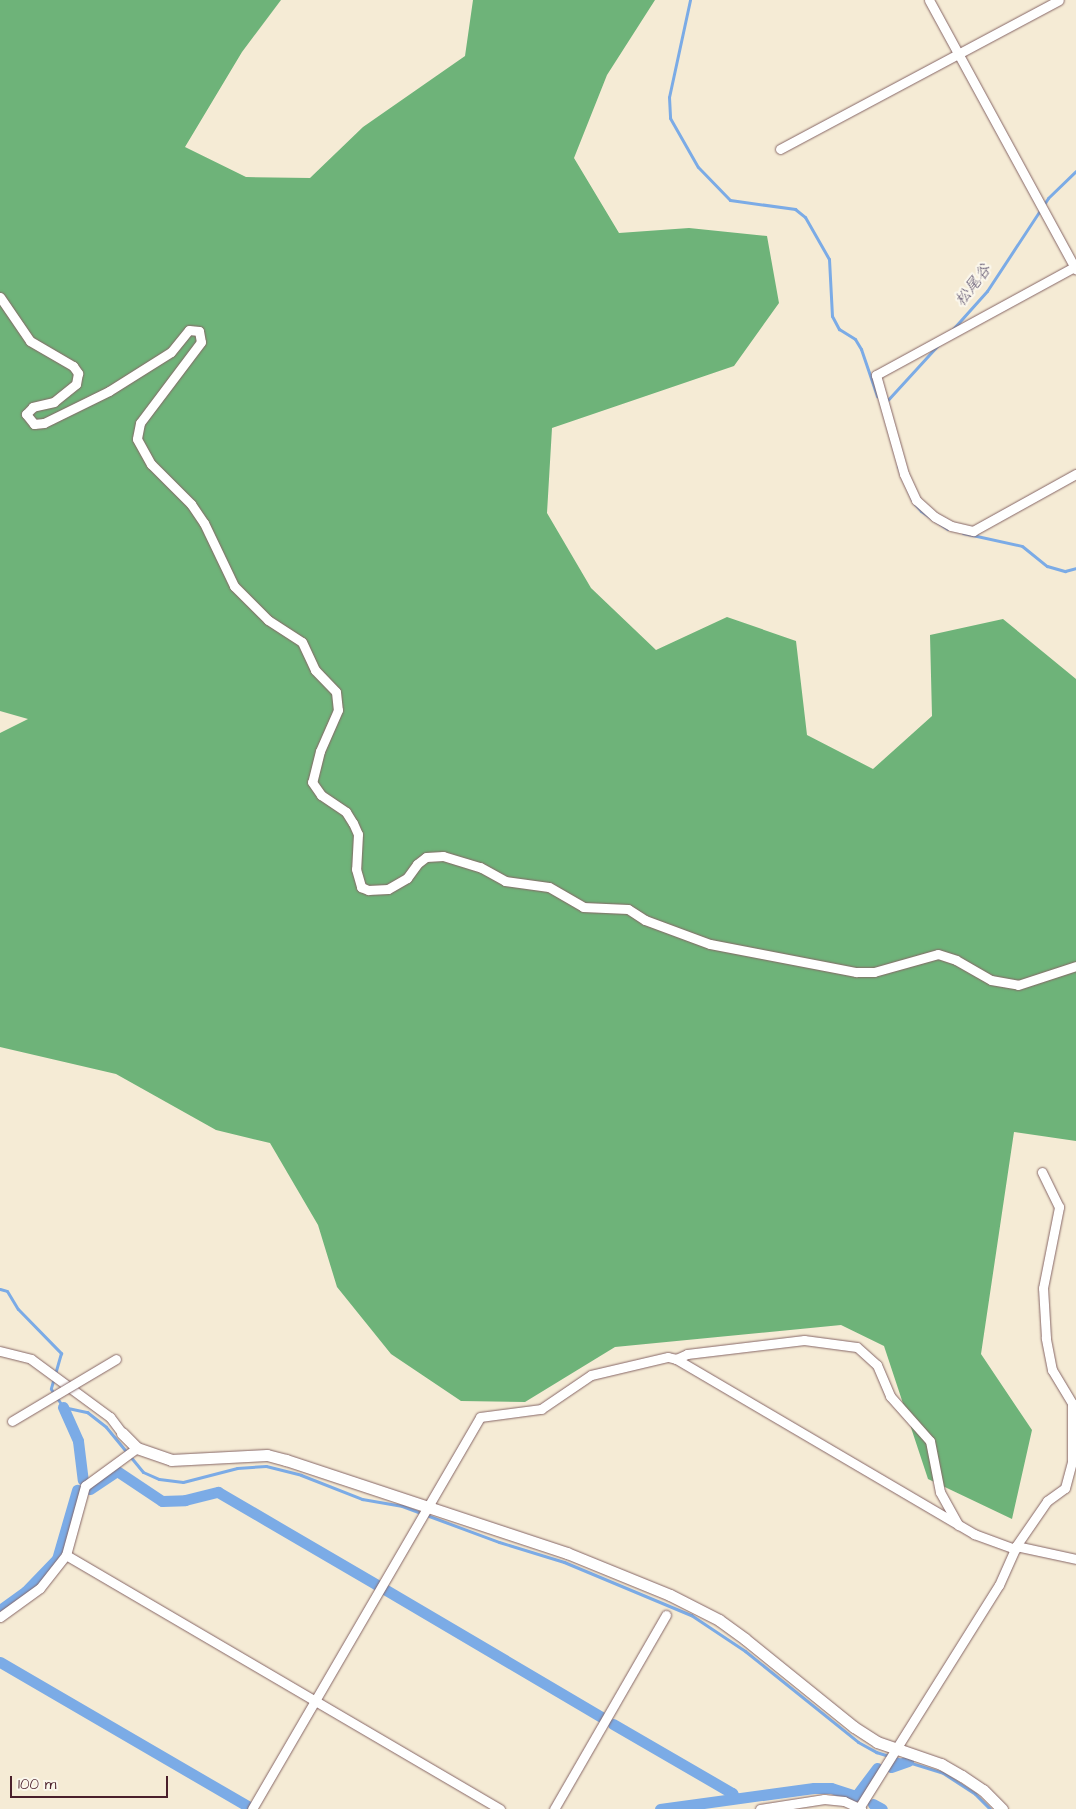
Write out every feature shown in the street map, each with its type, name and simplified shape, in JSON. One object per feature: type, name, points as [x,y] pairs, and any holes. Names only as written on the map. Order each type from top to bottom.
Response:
[{"type":"street","points":[[929,0],[1076,268],[876,375],[904,474],[916,500],[935,517],[951,526],[973,531],[1076,474]]},
{"type":"street","points":[[780,149],[1059,0]]},
{"type":"street","points":[[0,297],[30,341],[73,366],[78,373],[76,384],[54,402],[34,407],[26,414],[34,424],[44,423],[109,391],[171,352],[189,330],[199,331],[201,342],[140,423],[137,439],[151,464],[200,517],[234,586],[268,620],[302,642],[314,670],[336,692],[338,710],[311,776],[321,796],[346,812],[353,822],[358,834],[356,868],[361,887],[368,890],[388,888],[407,878],[416,864],[426,857],[444,856],[480,867],[505,881],[549,887],[583,907],[628,910],[645,920],[710,944],[856,972],[874,972],[938,954],[956,960],[991,980],[1018,985],[1076,966]]},
{"type":"street","points":[[760,1809],[824,1799],[844,1801],[860,1808],[999,1584],[1015,1548],[1047,1501],[1065,1488],[1070,1479],[1072,1402],[1052,1370],[1046,1338],[1043,1288],[1058,1207],[1042,1172]]},
{"type":"street","points":[[676,1359],[687,1354],[804,1340],[857,1347],[876,1365],[890,1396],[930,1441],[940,1492],[958,1525]]},
{"type":"street","points":[[0,1351],[31,1359],[110,1417],[137,1448],[171,1460],[267,1455],[430,1505],[567,1553],[690,1604],[745,1639],[854,1727],[877,1742],[897,1748],[962,1776],[984,1790],[1002,1809]]},
{"type":"street","points":[[252,1809],[480,1417],[541,1409],[591,1375],[668,1358],[676,1359],[958,1525],[1015,1548],[1076,1559]]},
{"type":"street","points":[[12,1421],[116,1360]]},
{"type":"street","points":[[0,1617],[40,1588],[66,1555],[85,1486],[137,1448]]},
{"type":"street","points":[[66,1555],[500,1809]]},
{"type":"street","points":[[554,1809],[666,1615]]},
{"type":"green space","points":[[0,0],[281,0],[242,52],[185,147],[246,177],[310,178],[363,127],[465,56],[473,0],[655,0],[607,75],[574,158],[619,233],[689,228],[767,236],[779,303],[734,366],[552,428],[547,513],[591,588],[656,650],[727,617],[796,641],[807,735],[873,769],[932,716],[930,635],[1003,619],[1076,679],[1076,1141],[1014,1132],[981,1354],[1032,1430],[1012,1519],[928,1479],[884,1346],[841,1325],[615,1347],[525,1402],[461,1401],[391,1354],[337,1287],[318,1225],[270,1143],[216,1130],[116,1074],[0,1047],[0,733],[28,719],[0,711]]},
{"type":"waterway","points":[[690,0],[669,97],[670,118],[698,167],[730,200],[795,209],[805,217],[829,259],[832,316],[839,329],[855,339],[861,349],[877,396]]},
{"type":"waterway","name":"松尾谷","points":[[953,329],[987,291],[1048,198],[1076,171]]},
{"type":"waterway","name":"松尾谷","points":[[885,403],[938,345]]},
{"type":"waterway","points":[[898,466],[912,499]]},
{"type":"waterway","points":[[915,504],[921,511],[948,529]]},
{"type":"waterway","points":[[963,533],[1022,546],[1047,566],[1065,571],[1076,568]]},
{"type":"waterway","points":[[0,1289],[7,1291],[18,1309],[61,1353],[51,1389],[63,1407],[87,1412],[106,1427],[143,1472],[159,1479],[183,1482],[237,1468],[266,1466],[301,1475],[362,1499],[402,1506],[499,1542],[564,1562],[691,1615],[745,1651],[858,1742],[876,1752],[943,1773],[975,1794],[990,1809]]},
{"type":"waterway","points":[[63,1407],[78,1441],[83,1480]]},
{"type":"waterway","points":[[90,1489],[117,1471],[162,1501],[185,1500],[218,1492],[377,1585]]},
{"type":"waterway","points":[[0,1610],[26,1591],[57,1559],[77,1490]]},
{"type":"waterway","points":[[386,1590],[602,1717]]},
{"type":"waterway","points":[[0,1662],[247,1806]]},
{"type":"waterway","points":[[613,1724],[732,1793],[734,1797]]},
{"type":"waterway","points":[[891,1767],[908,1761]]},
{"type":"waterway","points":[[660,1809],[814,1788],[831,1788],[856,1796],[877,1768]]},
{"type":"waterway","points":[[873,1804],[882,1809]]}]
